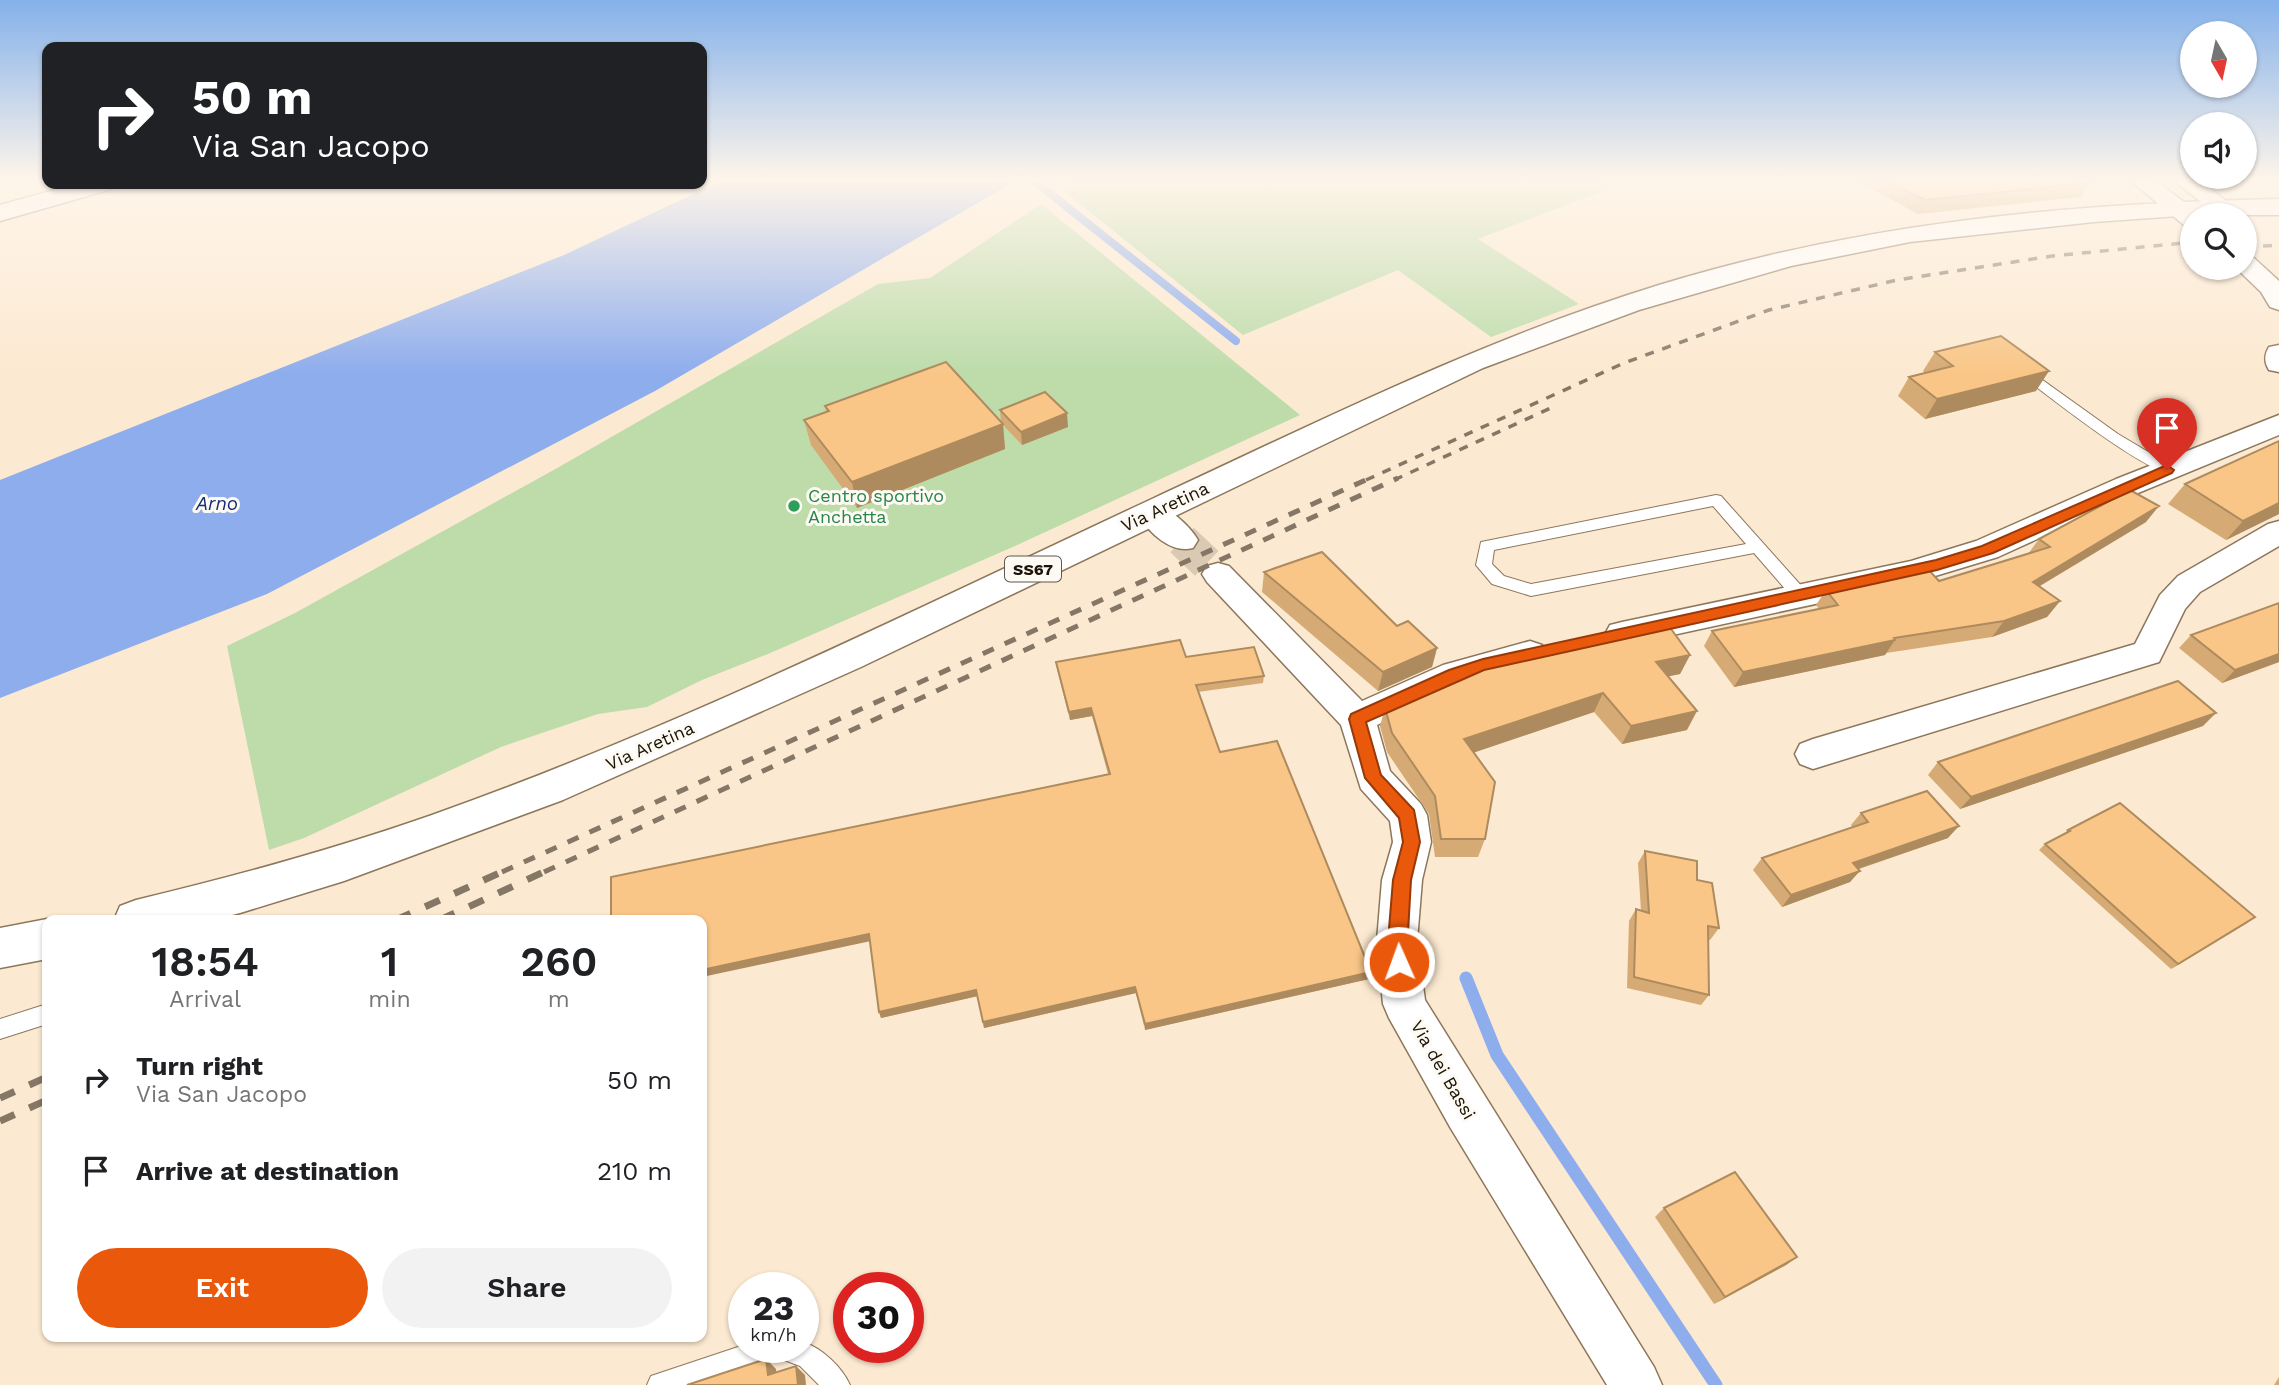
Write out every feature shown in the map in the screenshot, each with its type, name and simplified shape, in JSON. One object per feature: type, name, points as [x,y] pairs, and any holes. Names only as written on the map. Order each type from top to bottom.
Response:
[{"type":"main road","name":"Via Aretina","points":[[188,914],[420,836],[595,770],[821,670],[1497,352],[1547,331],[1732,273],[1863,245]]},
{"type":"main road","points":[[0,948],[42,940]]},
{"type":"street","points":[[2257,274],[2272,288],[2279,302]]},
{"type":"street","points":[[2279,353],[2279,364]]},
{"type":"street","points":[[1357,719],[1455,674],[1799,594],[1912,572],[1987,549],[2279,424]]},
{"type":"street","points":[[1153,514],[1182,540]]},
{"type":"street","points":[[1813,754],[2147,653],[2172,603],[2189,584],[2279,532]]},
{"type":"street","name":"Via dei Bassi","points":[[1218,574],[1357,719],[1374,778],[1408,816],[1412,842],[1402,880],[1397,941],[1404,1003],[1466,1111],[1636,1385]]},
{"type":"lane","points":[[2016,365],[2113,437],[2167,470]]},
{"type":"lane","points":[[1758,547],[1531,590],[1498,580],[1484,565],[1487,546],[1716,500],[1758,547],[1799,594]]},
{"type":"lane","points":[[0,1029],[42,1016]]},
{"type":"lane","points":[[660,1385],[728,1363]]},
{"type":"lane","points":[[815,1363],[837,1385]]},
{"type":"green space","name":"Centro sportivo Anchetta","points":[[980,245],[1091,245],[1300,415],[1015,546],[702,680],[647,707],[598,714],[501,747],[304,838],[269,850],[227,646],[295,613],[559,467],[878,284],[930,278]]},
{"type":"green space","points":[[1131,245],[1487,245],[1579,304],[1491,337],[1398,270],[1243,335]]},
{"type":"water","name":"Arno","points":[[586,245],[906,245],[655,391],[267,594],[0,698],[0,480]]},
{"type":"building","points":[[2001,336],[2049,371],[1937,399],[1909,377],[1953,366],[1935,352]]},
{"type":"building","points":[[946,362],[1003,424],[852,482],[804,420],[829,411],[825,406]]},
{"type":"building","points":[[1045,392],[1067,413],[1021,432],[1000,410]]},
{"type":"building","points":[[2279,441],[2279,503],[2243,521],[2185,484]]},
{"type":"building","points":[[2130,490],[2159,506],[2033,582],[2060,601],[2004,621],[1894,638],[1895,640],[1743,672],[1712,631],[1838,605],[1826,590],[1928,569],[1939,581],[2050,547],[2039,539]]},
{"type":"building","points":[[1322,552],[1397,626],[1408,621],[1437,648],[1383,672],[1264,572]]},
{"type":"building","points":[[2279,603],[2279,654],[2235,670],[2191,635]]},
{"type":"building","points":[[1666,622],[1690,655],[1656,662],[1697,711],[1631,726],[1603,693],[1464,739],[1495,782],[1485,839],[1441,839],[1435,796],[1392,733],[1385,708],[1492,660]]},
{"type":"building","points":[[1180,640],[1186,657],[1254,647],[1264,676],[1196,685],[1220,752],[1277,741],[1371,972],[1145,1024],[1135,987],[983,1022],[976,990],[879,1012],[869,934],[707,969],[707,915],[611,915],[611,877],[1110,774],[1091,708],[1069,712],[1056,662]]},
{"type":"building","points":[[2178,681],[2216,713],[1971,797],[1938,762]]},
{"type":"building","points":[[1927,791],[1959,826],[1853,863],[1860,871],[1791,895],[1762,858],[1868,822],[1861,813]]},
{"type":"building","points":[[2120,803],[2255,917],[2178,964],[2045,844]]},
{"type":"building","points":[[1645,851],[1697,861],[1697,880],[1712,883],[1719,928],[1708,926],[1709,995],[1634,977],[1636,909],[1649,913]]},
{"type":"building","points":[[1735,1172],[1797,1257],[1725,1297],[1664,1208]]},
{"type":"building","points":[[754,1363],[766,1363],[768,1375],[796,1366],[798,1385],[687,1385]]},
{"type":"waterway","points":[[1114,245],[1236,341]]},
{"type":"waterway","points":[[1466,978],[1497,1055],[1716,1385]]},
{"type":"tunnel","points":[[1182,540],[1218,574]]},
{"type":"railway","points":[[1366,480],[1624,363],[1769,310],[1897,280],[2052,256],[2166,245]]},
{"type":"railway","points":[[2257,246],[2279,245]]},
{"type":"railway","points":[[1394,480],[1555,406]]},
{"type":"railway","points":[[502,872],[1370,478]]},
{"type":"railway","points":[[544,872],[1398,478]]},
{"type":"railway","points":[[407,915],[506,870]]},
{"type":"railway","points":[[451,915],[548,870]]},
{"type":"railway","points":[[0,1098],[42,1079]]},
{"type":"railway","points":[[0,1121],[42,1102]]},
{"type":"place","name":"Centro sportivo Anchetta","points":[[794,506]]},
{"type":"route","points":[[1399,962],[1397,941],[1402,880],[1412,842],[1408,816],[1374,778],[1357,719],[1455,674],[1483,665],[1937,565],[1987,549],[2167,470]]}]
